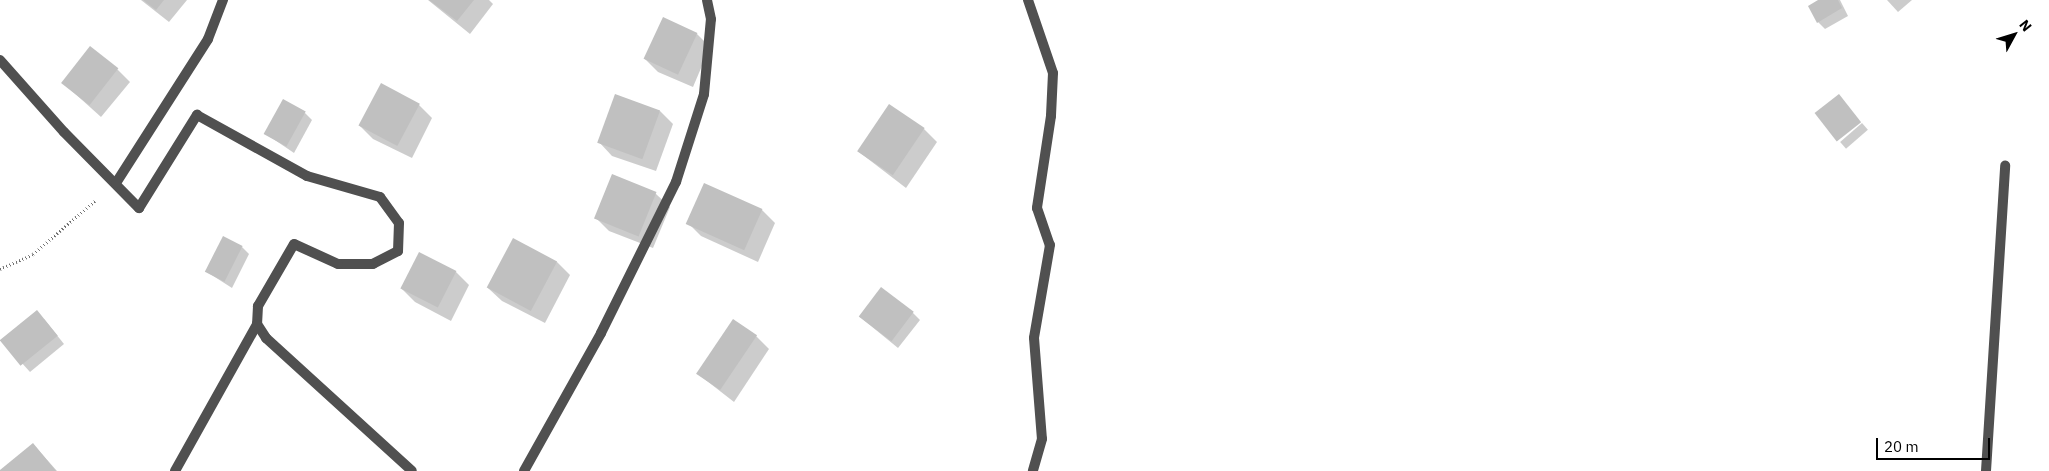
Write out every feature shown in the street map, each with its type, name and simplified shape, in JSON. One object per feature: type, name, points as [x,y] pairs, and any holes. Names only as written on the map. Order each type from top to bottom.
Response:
[{"type":"street","points":[[116,184],[208,39],[223,0]]},
{"type":"street","points":[[524,471],[601,332],[676,182],[704,94],[711,19],[707,0]]},
{"type":"street","points":[[1028,0],[1053,73],[1051,116],[1037,208],[1050,245],[1034,338],[1042,439],[1034,471]]},
{"type":"street","points":[[0,60],[64,132],[139,208],[197,115],[307,176],[380,198],[400,223],[398,251],[373,264],[338,264],[294,244],[258,306],[257,324],[175,471]]},
{"type":"street","points":[[1986,471],[2006,166]]},
{"type":"street","points":[[257,324],[266,338],[412,471]]},
{"type":"path","points":[[0,269],[34,254],[116,184]]},
{"type":"building","points":[[143,0],[164,0],[156,10]]},
{"type":"building","points":[[429,0],[474,0],[457,21]]},
{"type":"building","points":[[1818,0],[1838,0],[1842,8],[1817,23],[1808,6]]},
{"type":"building","points":[[663,17],[697,33],[678,75],[644,59]]},
{"type":"building","points":[[90,46],[118,68],[89,105],[61,83]]},
{"type":"building","points":[[381,83],[420,104],[397,146],[358,125]]},
{"type":"building","points":[[615,94],[660,110],[642,159],[597,143]]},
{"type":"building","points":[[1839,94],[1861,122],[1837,141],[1815,113]]},
{"type":"building","points":[[283,99],[306,112],[286,147],[264,134]]},
{"type":"building","points":[[889,104],[925,128],[893,175],[857,151]]},
{"type":"building","points":[[612,174],[657,192],[639,236],[594,219]]},
{"type":"building","points":[[704,183],[762,209],[744,250],[686,224]]},
{"type":"building","points":[[223,236],[243,246],[224,282],[205,272]]},
{"type":"building","points":[[513,238],[557,261],[531,311],[487,287]]},
{"type":"building","points":[[419,252],[456,271],[438,308],[400,289]]},
{"type":"building","points":[[881,287],[914,312],[891,341],[859,317]]},
{"type":"building","points":[[37,310],[58,336],[20,366],[0,340]]},
{"type":"building","points":[[733,319],[757,335],[720,390],[696,374]]},
{"type":"building","points":[[33,443],[56,471],[0,471],[0,470]]}]
